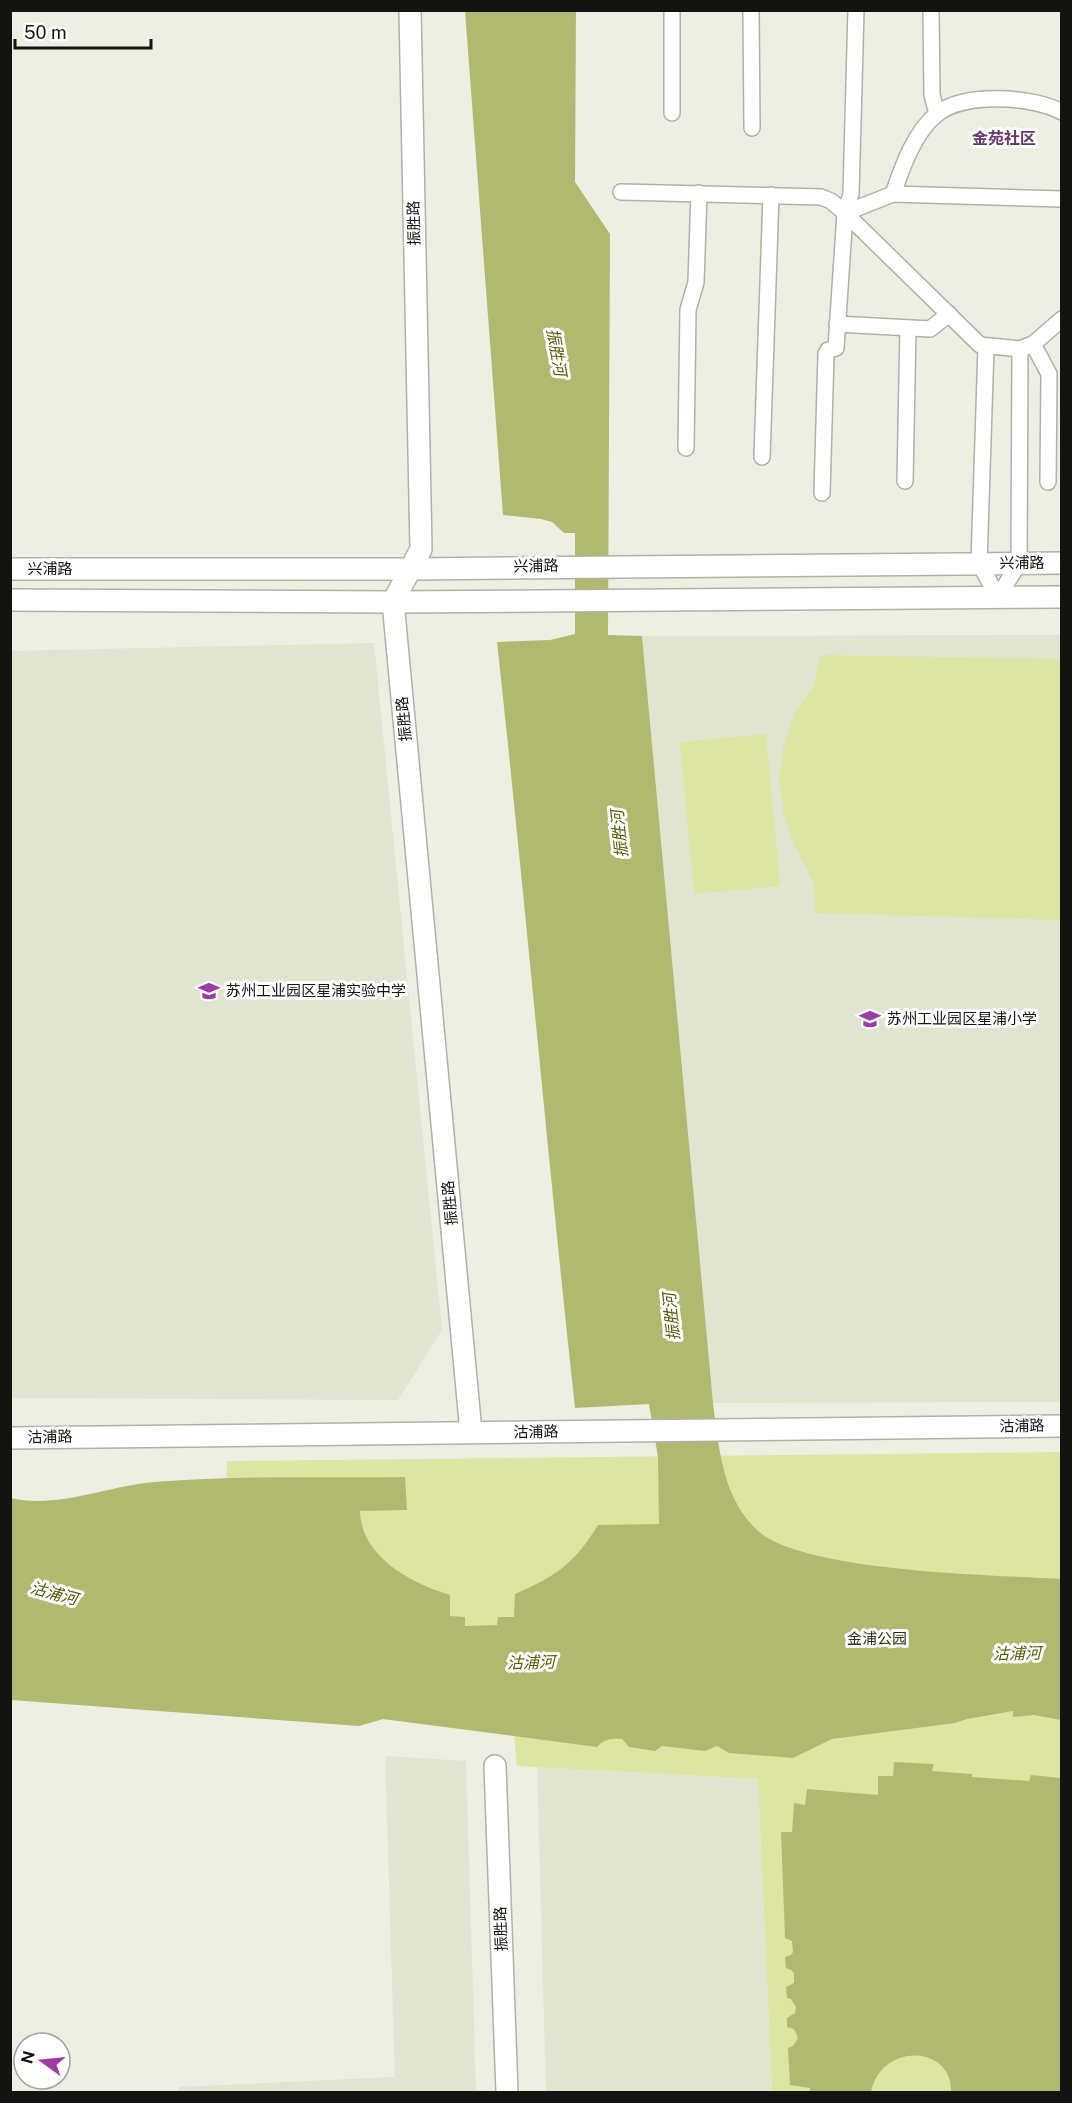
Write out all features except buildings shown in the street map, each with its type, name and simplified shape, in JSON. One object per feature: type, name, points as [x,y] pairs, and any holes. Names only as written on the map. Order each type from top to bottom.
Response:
[{"type":"street","name":"振胜路","points":[[410,10],[421,549],[393,602],[471,1432]]},
{"type":"street","points":[[672,10],[672,112]]},
{"type":"street","points":[[751,10],[752,128]]},
{"type":"street","points":[[822,493],[826,354],[828,350],[836,348],[845,213],[851,194],[856,10]]},
{"type":"street","points":[[931,10],[932,95],[937,114]]},
{"type":"street","points":[[893,194],[910,151],[937,114],[952,106],[1000,98],[1027,100],[1062,112]]},
{"type":"street","points":[[621,192],[821,197],[831,201],[845,213],[980,345],[986,347],[1033,342],[1062,334]]},
{"type":"street","points":[[686,448],[688,310],[696,282],[699,193]]},
{"type":"street","points":[[845,213],[893,194],[1062,199]]},
{"type":"street","points":[[762,457],[771,195]]},
{"type":"street","points":[[837,324],[930,330],[949,314]]},
{"type":"street","points":[[986,347],[979,563],[998,597],[1019,563],[1033,342],[1062,318]]},
{"type":"street","points":[[904,481],[908,328]]},
{"type":"street","points":[[1033,342],[1049,374],[1048,482]]},
{"type":"street","name":"兴浦路","points":[[10,569],[412,569],[575,565],[1062,563]]},
{"type":"street","name":"兴浦路","points":[[10,600],[393,602],[1062,597]]},
{"type":"street","name":"沽浦路","points":[[10,1438],[1062,1426]]},
{"type":"street","name":"振胜路","points":[[495,1766],[507,2092]]},
{"type":"shaded area","name":"苏州工业园区星浦小学","points":[[1061,635],[1061,1402],[713,1403],[642,636]]},
{"type":"shaded area","name":"苏州工业园区星浦实验中学","points":[[374,643],[442,1330],[398,1400],[11,1398],[11,651]]},
{"type":"shaded area","points":[[385,1756],[466,1761],[476,2092],[179,2092],[179,2087],[395,2077]]},
{"type":"shaded area","points":[[537,1767],[758,1779],[772,2092],[546,2092]]},
{"type":"green space","points":[[820,655],[1061,659],[1061,920],[815,913],[814,884],[795,846],[783,812],[779,778],[784,744],[795,711],[813,688]]},
{"type":"green space","points":[[766,734],[780,886],[694,894],[680,742]]},
{"type":"green space","name":"金浦公园","points":[[1061,1452],[1061,2092],[772,2092],[758,1779],[517,1766],[514,1735],[383,1719],[359,1726],[223,1715],[227,1461]]},
{"type":"water","points":[[465,11],[576,11],[575,182],[610,234],[608,635],[642,636],[713,1403],[720,1454],[729,1487],[745,1517],[757,1530],[780,1544],[814,1555],[901,1569],[1061,1579],[1061,1720],[1034,1715],[1013,1717],[1013,1711],[955,1723],[832,1739],[793,1758],[729,1753],[717,1746],[705,1751],[662,1746],[655,1751],[629,1747],[622,1739],[611,1739],[597,1747],[383,1719],[359,1726],[11,1700],[10,1498],[46,1501],[136,1484],[185,1480],[405,1477],[407,1510],[360,1511],[369,1542],[391,1566],[420,1583],[450,1595],[450,1616],[465,1617],[465,1626],[497,1625],[498,1617],[514,1617],[515,1594],[553,1575],[563,1567],[581,1549],[598,1525],[659,1524],[658,1457],[649,1404],[575,1408],[497,642],[550,640],[575,634],[575,533],[564,533],[552,522],[541,519],[503,515]]},
{"type":"water","points":[[894,1762],[934,1764],[932,1771],[972,1774],[972,1777],[1029,1781],[1031,1775],[1061,1778],[1061,2092],[951,2092],[949,2077],[941,2065],[929,2058],[916,2056],[902,2057],[888,2064],[878,2075],[871,2092],[810,2092],[810,2088],[790,2085],[788,2048],[793,2046],[798,2038],[794,2029],[787,2027],[787,2018],[795,2013],[796,2007],[791,1999],[787,1998],[786,1987],[794,1983],[794,1973],[786,1968],[785,1957],[793,1952],[792,1941],[785,1938],[781,1832],[792,1832],[794,1803],[805,1805],[807,1789],[878,1795],[878,1776],[893,1776]]},
{"type":"place","name":"苏州工业园区星浦实验中学","points":[[209,991]]},
{"type":"place","name":"苏州工业园区星浦小学","points":[[870,1019]]},
{"type":"district","name":"金苑社区","points":[[1004,138]]},
{"type":"water label","name":"振胜河","points":[[557,352]]},
{"type":"water label","name":"振胜河","points":[[619,834]]},
{"type":"water label","name":"振胜河","points":[[671,1317]]},
{"type":"water label","name":"沽浦河","points":[[54,1593]]},
{"type":"water label","name":"沽浦河","points":[[1017,1653]]},
{"type":"water label","name":"沽浦河","points":[[531,1662]]}]
